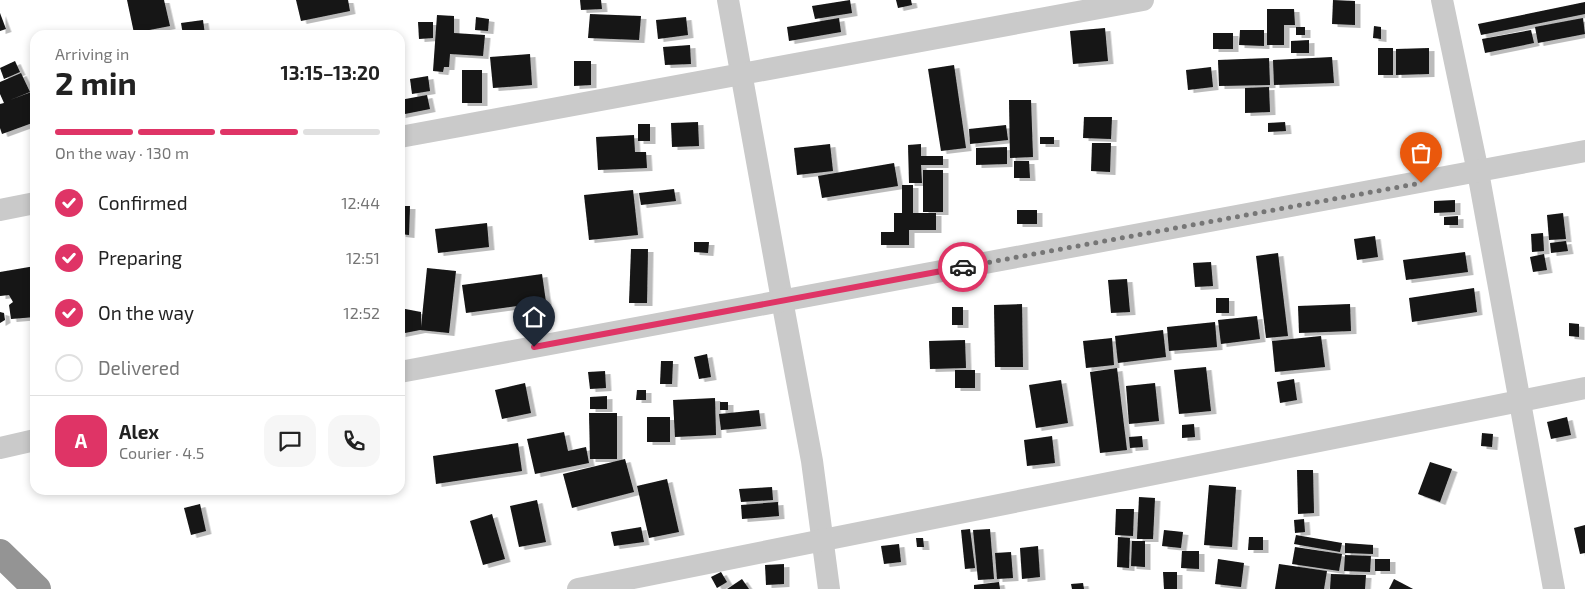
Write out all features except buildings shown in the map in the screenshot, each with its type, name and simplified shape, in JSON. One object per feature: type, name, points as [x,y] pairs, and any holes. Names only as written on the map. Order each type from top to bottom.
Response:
[{"type":"highway","points":[[0,553],[37,589]]},
{"type":"street","points":[[728,0],[808,435],[829,589]]},
{"type":"street","points":[[405,136],[1143,0]]},
{"type":"street","points":[[1442,0],[1478,172],[1554,589]]},
{"type":"street","points":[[405,371],[1585,151]]},
{"type":"street","points":[[0,210],[30,204]]},
{"type":"street","points":[[578,589],[1585,388]]},
{"type":"street","points":[[0,448],[30,441]]},
{"type":"way so far","points":[[963,267],[1421,183]]},
{"type":"route","points":[[534,347],[963,267]]}]
